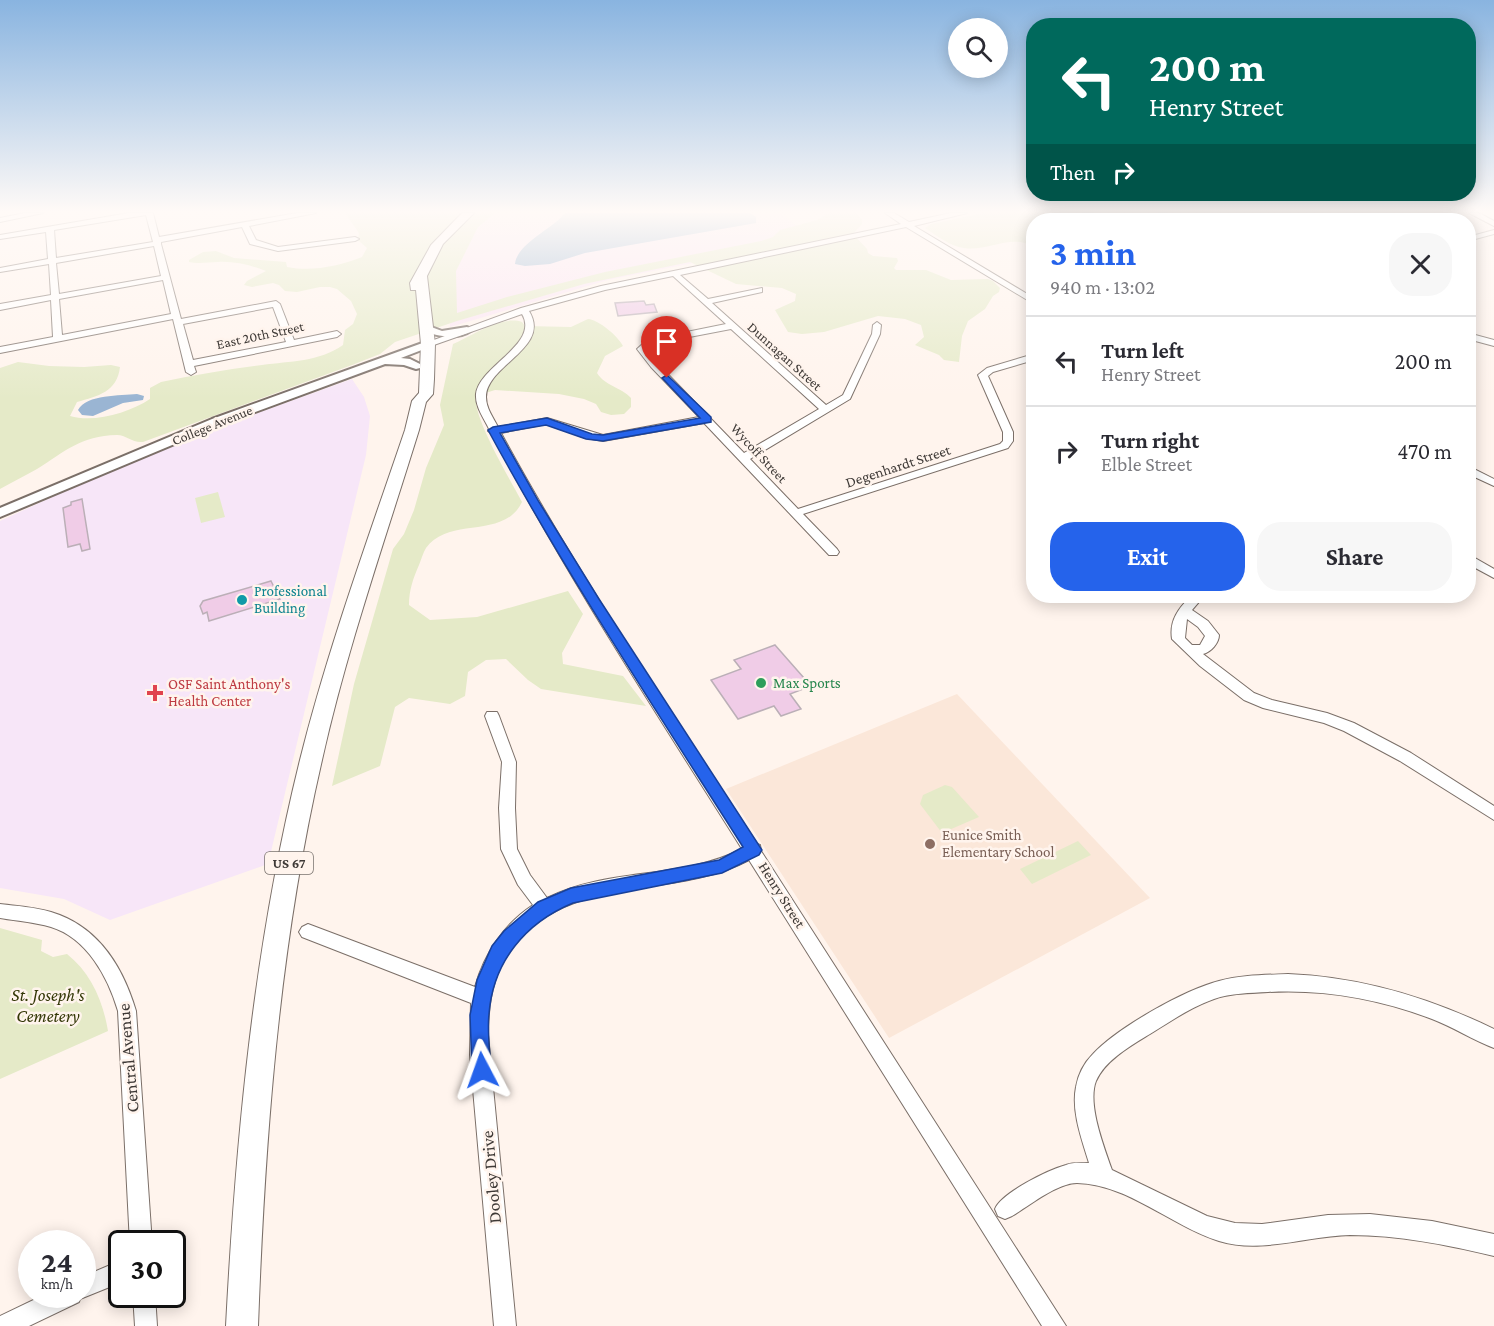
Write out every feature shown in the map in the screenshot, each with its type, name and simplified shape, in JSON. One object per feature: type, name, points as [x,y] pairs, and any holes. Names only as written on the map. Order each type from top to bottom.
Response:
[{"type":"highway","name":"US 67","points":[[419,401],[415,395],[416,366],[426,328],[421,277]]},
{"type":"highway","name":"US 67","points":[[242,1326],[249,1186],[258,1075],[285,883],[311,761],[329,693],[410,438],[419,401],[426,394],[416,283],[421,277]]},
{"type":"main road","points":[[426,328],[441,334],[467,330]]},
{"type":"main road","name":"College Avenue","points":[[0,513],[216,422],[422,346]]},
{"type":"main road","points":[[370,364],[399,360],[416,366]]},
{"type":"street","points":[[54,275],[58,339]]},
{"type":"street","points":[[422,346],[524,310],[604,288],[665,275]]},
{"type":"street","name":"Dunnagan Street","points":[[676,275],[826,410]]},
{"type":"street","points":[[989,275],[1026,297]]},
{"type":"street","points":[[0,307],[167,277],[178,319]]},
{"type":"street","points":[[706,302],[759,290]]},
{"type":"street","points":[[0,350],[276,304],[291,343]]},
{"type":"street","name":"Henry Street","points":[[524,310],[530,320],[528,337],[489,378],[482,389],[483,408],[493,430],[533,502],[593,601],[754,850],[1055,1326]]},
{"type":"street","name":"East 20th Street","points":[[178,319],[190,368],[337,334]]},
{"type":"street","points":[[744,458],[826,410],[850,393],[876,334],[877,325]]},
{"type":"street","name":"Wycoff Street","points":[[731,326],[650,342],[643,346],[643,351],[832,552]]},
{"type":"street","points":[[1476,338],[1494,343]]},
{"type":"street","name":"Degenhardt Street","points":[[796,513],[991,452],[1007,443],[1009,436],[1006,427],[982,377],[990,370],[1026,359]]},
{"type":"street","points":[[493,430],[547,421],[590,436],[603,438],[707,419]]},
{"type":"street","points":[[1476,473],[1494,483]]},
{"type":"street","points":[[1476,563],[1494,574]]},
{"type":"street","points":[[1191,603],[1184,611],[1177,632],[1179,639],[1246,696],[1347,726],[1422,766],[1494,814]]},
{"type":"street","points":[[1184,611],[1203,624],[1212,635],[1212,640],[1203,650],[1189,649]]},
{"type":"street","points":[[492,716],[509,762],[507,808],[509,849],[524,880],[544,907]]},
{"type":"street","name":"Dooley Drive","points":[[505,1326],[480,1049],[482,998],[486,980],[498,952],[511,936],[544,907],[571,896],[722,866],[754,850]]},
{"type":"street","name":"Central Avenue","points":[[0,911],[36,916],[65,926],[91,945],[119,983],[127,1011],[140,1230]]},
{"type":"street","points":[[308,932],[482,998]]},
{"type":"street","points":[[1104,1177],[1090,1128],[1085,1090],[1088,1078],[1112,1049],[1176,1009],[1212,992],[1227,987],[1272,982],[1331,985],[1400,1000],[1446,1017],[1494,1039]]},
{"type":"street","points":[[1005,1209],[1072,1173],[1104,1177],[1189,1219],[1219,1231],[1243,1236],[1271,1236],[1326,1226],[1368,1224],[1407,1226],[1494,1245]]},
{"type":"street","points":[[4,1326],[42,1308]]},
{"type":"street","points":[[145,1308],[146,1326]]},
{"type":"shaded area","points":[[449,275],[634,275],[608,280],[450,327]]},
{"type":"shaded area","name":"OSF Saint Anthony's Health Center","points":[[352,379],[364,397],[370,416],[366,455],[268,864],[110,920],[64,899],[0,888],[0,521],[227,424]]},
{"type":"shaded area","name":"Eunice Smith Elementary School","points":[[957,694],[1150,898],[889,1038],[726,789]]},
{"type":"green space","points":[[259,275],[456,275],[457,313],[507,297],[594,275],[628,275],[584,284],[457,321],[395,342],[380,354],[143,442],[117,435],[83,441],[0,489],[0,368],[18,362],[49,366],[111,365],[120,367],[111,387],[99,395],[77,402],[70,416],[90,418],[111,415],[142,404],[150,399],[150,388],[161,382],[224,370],[314,358],[343,345],[345,330],[353,324],[357,314],[351,301],[337,289],[320,287],[297,292],[285,291],[273,283],[252,287],[244,285]]},
{"type":"green space","points":[[717,275],[938,275],[951,280],[988,279],[1000,288],[985,309],[968,321],[962,336],[959,362],[944,360],[939,355],[915,345],[924,337],[921,325],[905,319],[878,316],[824,332],[802,334],[788,332],[775,310],[795,301],[796,294],[782,288],[736,284]]},
{"type":"green space","points":[[588,319],[608,329],[623,346],[605,356],[597,373],[604,381],[631,398],[631,407],[624,414],[611,415],[601,412],[596,404],[584,399],[559,394],[495,390],[476,396],[476,405],[486,433],[522,502],[514,514],[503,521],[462,529],[436,538],[423,554],[412,585],[409,605],[430,620],[477,617],[568,591],[583,614],[562,653],[563,664],[623,676],[646,706],[541,689],[506,659],[486,660],[468,672],[465,696],[450,704],[409,698],[395,707],[380,766],[332,786],[354,684],[393,549],[404,534],[414,510],[426,468],[444,425],[440,405],[453,344],[505,321],[522,322],[525,326],[571,327]]},
{"type":"green space","points":[[218,492],[225,517],[201,523],[195,498]]},
{"type":"green space","points":[[945,785],[952,787],[979,817],[942,833],[920,804],[923,795]]},
{"type":"green space","points":[[1078,841],[1091,855],[1032,884],[1020,869]]},
{"type":"green space","name":"St. Joseph's Cemetery","points":[[0,928],[42,940],[41,951],[53,957],[67,954],[83,970],[95,988],[108,1031],[0,1079]]},
{"type":"water","points":[[137,394],[144,396],[143,400],[123,403],[93,416],[82,415],[78,410],[82,405],[96,398]]},
{"type":"building","points":[[644,301],[646,305],[654,304],[657,312],[618,316],[615,303]]},
{"type":"building","points":[[82,499],[90,549],[82,551],[80,544],[68,547],[63,508],[71,505],[71,502]]},
{"type":"building","name":"Professional Building","points":[[271,581],[280,599],[209,621],[207,612],[203,614],[200,606],[203,601]]},
{"type":"building","name":"Max Sports","points":[[775,645],[811,686],[790,694],[801,709],[781,716],[774,706],[738,719],[711,680],[741,669],[734,660]]},
{"type":"place","name":"Professional Building","points":[[242,600]]},
{"type":"place","name":"Max Sports","points":[[761,683]]},
{"type":"place","name":"OSF Saint Anthony's Health Center","points":[[155,693]]},
{"type":"place","name":"Eunice Smith Elementary School","points":[[930,844]]},
{"type":"route","points":[[482,1070],[479,1015],[486,980],[498,952],[511,936],[544,907],[571,896],[601,889],[700,872],[738,860],[754,850],[593,601],[533,502],[493,430],[547,421],[590,436],[603,438],[707,419],[667,378]]}]
